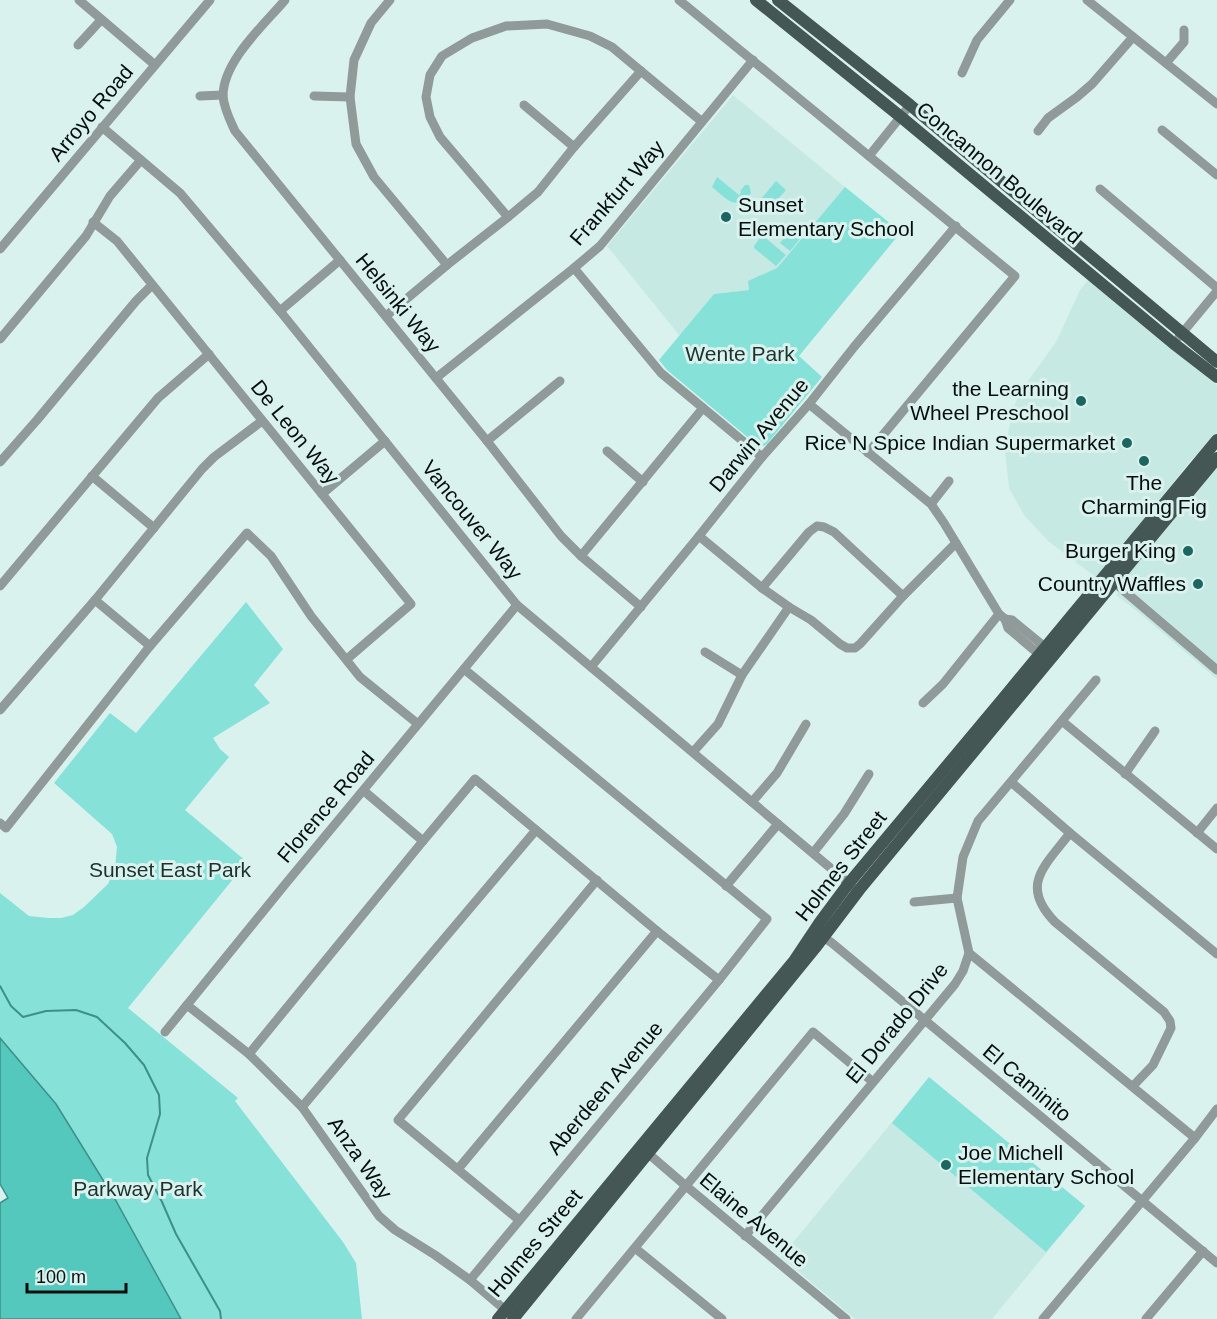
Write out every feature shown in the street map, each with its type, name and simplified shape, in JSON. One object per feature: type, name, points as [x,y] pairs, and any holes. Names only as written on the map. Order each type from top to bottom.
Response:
[{"type":"main road","name":"Concannon Boulevard","points":[[756,0],[1177,338],[1217,362]]},
{"type":"main road","name":"Concannon Boulevard","points":[[778,0],[910,105],[1177,338],[1217,377]]},
{"type":"main road","name":"Holmes Street","points":[[508,1316],[645,1150],[819,934],[854,887],[1109,579],[1217,440]]},
{"type":"main road","name":"Holmes Street","points":[[1109,579],[1217,458]]},
{"type":"street","points":[[79,0],[155,65]]},
{"type":"street","name":"Arroyo Road","points":[[0,249],[210,0]]},
{"type":"street","points":[[200,96],[223,95],[227,76],[235,58],[285,0]]},
{"type":"street","points":[[390,0],[371,23],[354,60],[350,97],[356,144],[374,177],[447,265]]},
{"type":"street","points":[[679,0],[1015,276],[868,453]]},
{"type":"street","points":[[962,73],[977,40],[1010,0]]},
{"type":"street","points":[[1087,0],[1217,104]]},
{"type":"street","points":[[78,45],[101,20]]},
{"type":"street","points":[[508,217],[440,137],[430,117],[426,97],[430,75],[442,56],[472,38],[506,26],[548,24],[590,36],[612,47],[701,122]]},
{"type":"street","points":[[1166,63],[1184,42],[1184,30]]},
{"type":"street","points":[[1038,131],[1048,118],[1092,84],[1133,37]]},
{"type":"street","name":"Frankfurt Way","points":[[436,378],[600,246],[753,60]]},
{"type":"street","points":[[386,316],[538,192],[641,71]]},
{"type":"street","name":"Helsinki Way","points":[[223,95],[226,112],[235,131],[487,441],[561,536],[580,556],[641,607]]},
{"type":"street","points":[[314,96],[350,97]]},
{"type":"street","points":[[524,105],[574,147]]},
{"type":"street","points":[[869,156],[910,105]]},
{"type":"street","name":"Vancouver Way","points":[[102,127],[180,193],[280,311],[517,605],[854,887]]},
{"type":"street","points":[[1162,130],[1217,175]]},
{"type":"street","points":[[0,339],[86,236],[110,196],[141,159]]},
{"type":"street","points":[[1100,189],[1216,294],[1177,338]]},
{"type":"street","name":"De Leon Way","points":[[93,222],[117,242],[411,604],[347,659]]},
{"type":"street","name":"Darwin Avenue","points":[[591,667],[762,457],[809,404],[956,226]]},
{"type":"street","points":[[280,311],[340,260]]},
{"type":"street","points":[[574,268],[661,373],[762,457]]},
{"type":"street","points":[[0,462],[152,285]]},
{"type":"street","points":[[0,586],[158,398],[209,354]]},
{"type":"street","points":[[487,441],[560,381]]},
{"type":"street","points":[[809,404],[931,504],[945,523],[1008,628],[1034,650],[1046,655]]},
{"type":"street","points":[[580,556],[703,408]]},
{"type":"street","points":[[0,710],[208,463],[262,420]]},
{"type":"street","points":[[322,494],[385,441]]},
{"type":"street","points":[[607,451],[643,482]]},
{"type":"street","points":[[92,476],[154,528]]},
{"type":"street","points":[[931,504],[949,481]]},
{"type":"street","points":[[762,588],[809,532],[817,526],[834,532],[903,596]]},
{"type":"street","points":[[3,825],[150,646],[248,533],[271,556],[311,616],[360,677],[418,724]]},
{"type":"street","points":[[699,536],[762,588],[811,620],[847,648],[855,648],[860,644],[903,596],[956,543]]},
{"type":"street","points":[[1109,579],[1217,669]]},
{"type":"street","points":[[94,600],[150,646]]},
{"type":"street","name":"Florence Road","points":[[165,1032],[517,605]]},
{"type":"street","points":[[693,752],[718,724],[742,675],[789,607]]},
{"type":"street","points":[[923,703],[943,684],[1002,617]]},
{"type":"street","points":[[705,652],[742,675]]},
{"type":"street","points":[[464,669],[726,886],[778,824]]},
{"type":"street","name":"El Dorado Drive","points":[[746,1236],[955,984],[963,971],[969,953],[957,898],[963,857],[978,821],[1096,680]]},
{"type":"street","points":[[1062,721],[1217,849]]},
{"type":"street","points":[[752,802],[777,772],[806,724]]},
{"type":"street","points":[[1125,774],[1155,731]]},
{"type":"street","points":[[813,853],[844,814],[869,774]]},
{"type":"street","points":[[249,1054],[475,779],[718,980]]},
{"type":"street","points":[[1011,782],[1217,954]]},
{"type":"street","points":[[364,791],[423,841]]},
{"type":"street","points":[[1197,833],[1217,808]]},
{"type":"street","points":[[302,1107],[536,830]]},
{"type":"street","points":[[1070,833],[1041,870],[1037,882],[1038,897],[1045,912],[1164,1012],[1170,1021],[1171,1028],[1153,1065],[1132,1086]]},
{"type":"street","points":[[519,1220],[398,1120],[597,880]]},
{"type":"street","name":"Aberdeen Avenue","points":[[470,1280],[767,919],[726,886]]},
{"type":"street","points":[[914,902],[957,898]]},
{"type":"street","points":[[459,1169],[657,931]]},
{"type":"street","name":"El Caminito","points":[[819,934],[1217,1263]]},
{"type":"street","points":[[969,953],[1195,1138]]},
{"type":"street","name":"Anza Way","points":[[187,1005],[249,1054],[302,1107],[379,1216],[395,1230],[470,1280],[508,1316]]},
{"type":"street","points":[[576,1319],[813,1032],[873,1082]]},
{"type":"street","points":[[1043,1319],[1217,1109]]},
{"type":"street","name":"Elaine Avenue","points":[[645,1150],[846,1319]]},
{"type":"street","points":[[635,1248],[722,1319]]},
{"type":"street","points":[[1152,1317],[1203,1251]]},
{"type":"shaded area","name":"Sunset Elementary School","points":[[733,95],[845,187],[777,268],[750,281],[749,290],[714,294],[680,336],[607,246]]},
{"type":"shaded area","points":[[1089,279],[1217,385],[1217,435],[1191,460],[1146,521],[1098,579],[1048,541],[1024,515],[1009,488],[1005,452],[1012,412],[1020,392],[1056,342],[1080,290]]},
{"type":"shaded area","points":[[1217,467],[1217,679],[1116,595],[1128,581],[1128,575]]},
{"type":"shaded area","points":[[0,1038],[56,1104],[116,1201],[181,1319],[0,1319],[0,1203],[8,1198],[0,1184]]},
{"type":"shaded area","name":"Joe Michell Elementary School","points":[[929,1077],[1085,1206],[992,1319],[855,1319],[781,1257]]},
{"type":"green space","points":[[717,177],[739,195],[745,185],[749,185],[751,193],[741,202],[731,202],[712,187]]},
{"type":"green space","points":[[776,181],[786,190],[771,207],[761,199]]},
{"type":"green space","name":"Wente Park","points":[[845,187],[901,232],[799,356],[822,377],[767,444],[757,445],[667,370],[659,360],[714,294],[749,290],[748,281],[777,268]]},
{"type":"green space","points":[[794,226],[804,234],[790,251],[780,243]]},
{"type":"green space","points":[[762,235],[786,255],[776,266],[754,248]]},
{"type":"green space","name":"Parkway Park","points":[[246,602],[283,649],[254,685],[270,703],[213,738],[229,757],[185,810],[247,862],[128,1008],[238,1098],[235,1101],[343,1242],[356,1263],[362,1319],[0,1319],[0,1203],[8,1198],[0,1184],[0,893],[29,916],[61,918],[73,915],[108,884],[115,868],[117,847],[112,834],[54,783],[110,713],[136,733]]},
{"type":"green space","points":[[929,1077],[1085,1206],[1046,1252],[892,1123]]},
{"type":"waterway","points":[[0,986],[11,1006],[23,1017],[46,1011],[76,1010],[97,1017],[125,1043],[144,1065],[159,1095],[160,1114],[147,1158],[148,1175],[176,1234],[220,1311],[221,1319]]},
{"type":"place","name":"Sunset Elementary School","points":[[726,217]]},
{"type":"place","name":"the Learning Wheel Preschool","points":[[1081,401]]},
{"type":"place","name":"Rice N Spice Indian Supermarket","points":[[1127,443]]},
{"type":"place","name":"The Charming Fig","points":[[1144,461]]},
{"type":"place","name":"Burger King","points":[[1188,551]]},
{"type":"place","name":"Country Waffles","points":[[1198,584]]},
{"type":"place","name":"Joe Michell Elementary School","points":[[946,1165]]},
{"type":"park label","name":"Sunset East Park","points":[[170,870]]}]
